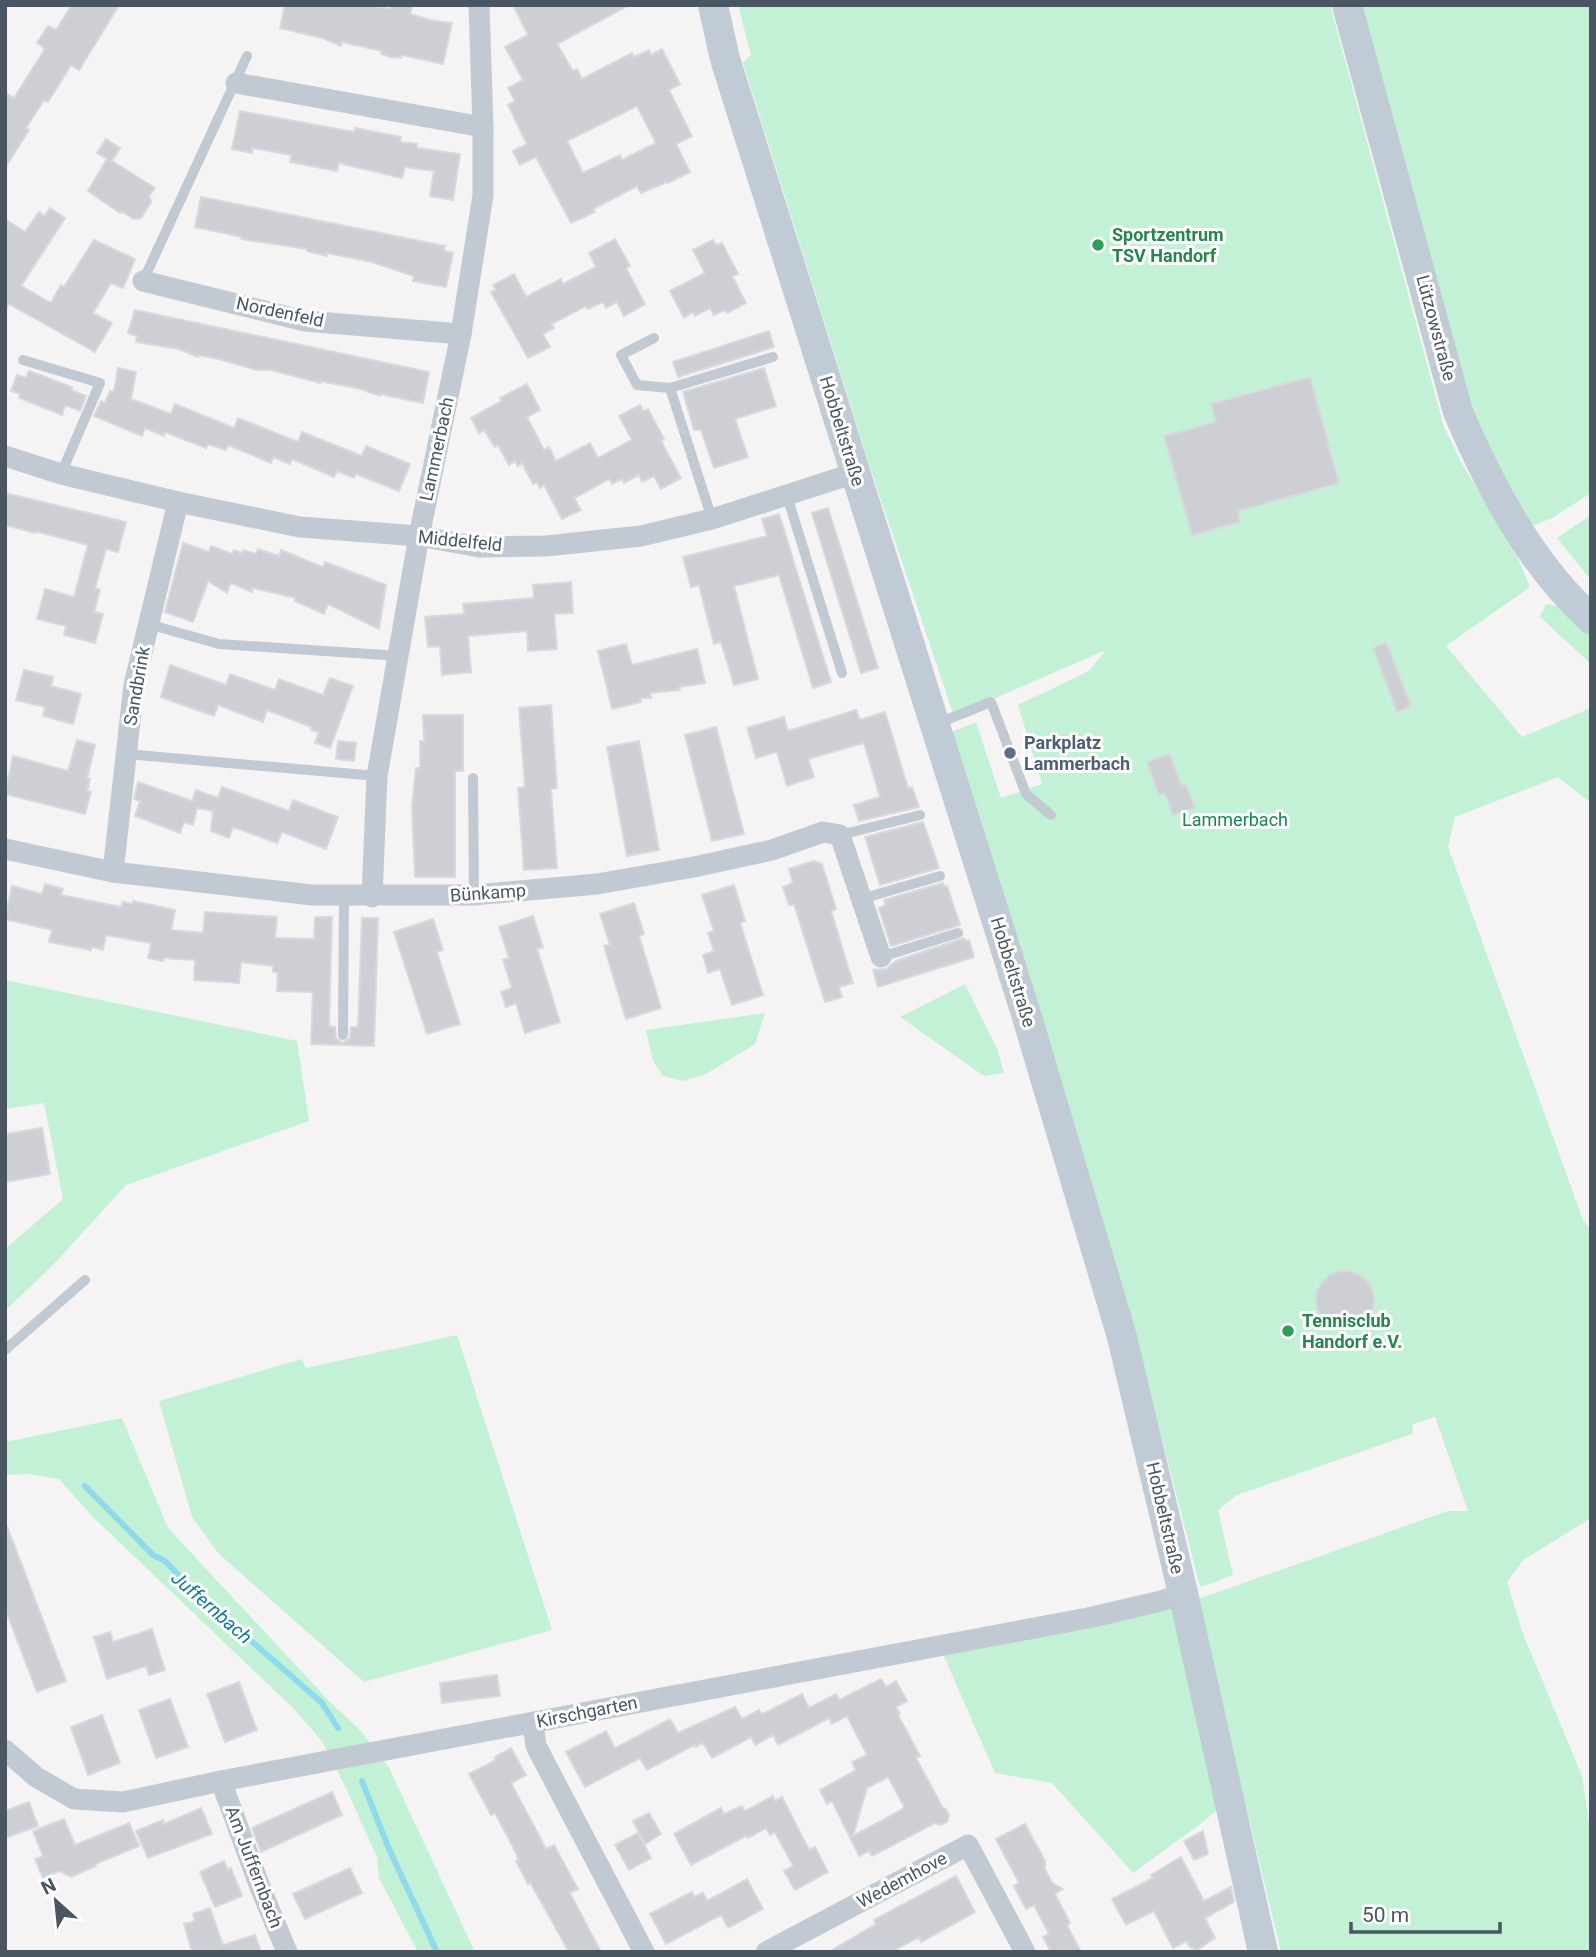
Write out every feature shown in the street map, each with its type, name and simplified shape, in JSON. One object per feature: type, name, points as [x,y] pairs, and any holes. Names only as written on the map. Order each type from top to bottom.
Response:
[{"type":"street","name":"Lammerbach","points":[[372,897],[377,776],[419,536],[461,334],[483,195],[478,5]]},
{"type":"street","name":"Hobbeltstraße","points":[[713,5],[725,60],[1027,1017],[1122,1336],[1183,1593],[1263,1952]]},
{"type":"street","name":"Lützowstraße","points":[[1346,5],[1458,412],[1481,464],[1530,547],[1550,575],[1591,619]]},
{"type":"street","points":[[236,83],[483,127]]},
{"type":"street","name":"Nordenfeld","points":[[143,281],[305,321],[461,334]]},
{"type":"street","name":"Middelfeld","points":[[5,456],[61,474],[300,527],[419,536],[479,547],[547,546],[641,536],[712,519],[855,473]]},
{"type":"street","name":"Sandbrink","points":[[113,872],[134,685],[178,502]]},
{"type":"street","name":"Bünkamp","points":[[5,849],[113,872],[312,895],[372,897],[474,895],[608,882],[772,850],[823,832],[839,835]]},
{"type":"street","points":[[839,835],[881,957]]},
{"type":"street","name":"Kirschgarten","points":[[6,1750],[36,1777],[74,1799],[123,1802],[1088,1618],[1161,1601],[1183,1593]]},
{"type":"street","points":[[533,1723],[536,1746],[644,1952]]},
{"type":"street","points":[[5,1742],[6,1750]]},
{"type":"street","name":"Am Juffernbach","points":[[221,1782],[260,1887],[288,1952]]},
{"type":"street","name":"Wedemhove","points":[[766,1952],[968,1845],[1025,1952]]},
{"type":"lane","points":[[143,281],[247,56]]},
{"type":"lane","points":[[654,338],[621,355],[637,385],[670,388],[773,356]]},
{"type":"lane","points":[[23,360],[100,383],[61,474]]},
{"type":"lane","points":[[670,388],[712,519]]},
{"type":"lane","points":[[787,496],[842,673]]},
{"type":"lane","points":[[148,624],[219,644],[399,656]]},
{"type":"lane","points":[[933,724],[991,702],[1026,794],[1051,814]]},
{"type":"lane","points":[[126,754],[377,776]]},
{"type":"lane","points":[[473,778],[474,895]]},
{"type":"lane","points":[[839,835],[920,815]]},
{"type":"lane","points":[[861,899],[940,876]]},
{"type":"lane","points":[[342,1035],[344,896]]},
{"type":"lane","points":[[881,957],[958,933]]},
{"type":"lane","points":[[5,1350],[85,1280]]},
{"type":"green space","points":[[738,5],[1330,5],[1444,427],[1462,464],[1513,547],[1530,587],[1446,646],[1522,737],[1591,708],[1591,803],[1558,777],[1455,817],[1448,847],[1583,1220],[1591,1231],[1591,1518],[1523,1560],[1507,1582],[1523,1634],[1582,1776],[1591,1836],[1591,1952],[1281,1952],[1242,1789],[1203,1822],[1133,1873],[1052,1783],[995,1773],[943,1654],[1178,1606],[1448,1511],[1468,1511],[1435,1417],[1413,1424],[1412,1434],[1237,1495],[1218,1510],[1233,1575],[1200,1587],[1128,1305],[947,734],[976,722],[1001,798],[1042,784],[1018,705],[1089,671],[1106,650],[954,716],[868,461],[743,63],[751,55]]},
{"type":"green space","points":[[1358,5],[1591,5],[1591,493],[1552,518],[1532,526],[1490,458],[1468,406]]},
{"type":"green space","points":[[1591,515],[1591,580],[1557,538]]},
{"type":"green space","points":[[1546,604],[1565,607],[1591,633],[1591,664],[1540,617]]},
{"type":"green space","points":[[5,980],[297,1041],[309,1121],[126,1185],[54,1264],[5,1311],[5,1249],[63,1199],[44,1103],[5,1109]]},
{"type":"green space","points":[[965,984],[998,1051],[1004,1073],[984,1076],[900,1017]]},
{"type":"green space","points":[[765,1013],[755,1044],[706,1074],[683,1081],[663,1076],[653,1061],[646,1030]]},
{"type":"green space","points":[[457,1335],[552,1630],[364,1682],[219,1554],[192,1517],[159,1401],[302,1359],[306,1368]]},
{"type":"green space","points":[[122,1418],[168,1528],[330,1702],[361,1731],[389,1768],[475,1952],[418,1952],[379,1878],[377,1857],[345,1786],[322,1741],[294,1709],[91,1515],[59,1479],[30,1474],[5,1475],[5,1442]]},
{"type":"building","points":[[72,5],[119,5],[79,70],[71,65],[48,102],[44,100],[5,168],[5,92],[14,98],[45,49],[37,43],[48,26],[56,30]]},
{"type":"building","points":[[285,5],[363,5],[391,9],[392,5],[413,5],[410,14],[452,23],[443,64],[402,55],[401,58],[390,57],[381,54],[382,51],[342,42],[341,46],[322,38],[280,28]]},
{"type":"building","points":[[513,5],[629,5],[557,44],[573,71],[577,69],[582,79],[632,53],[634,57],[649,50],[651,55],[662,49],[680,84],[669,90],[692,136],[676,144],[690,172],[641,193],[637,186],[593,209],[595,212],[571,223],[536,157],[520,165],[513,151],[527,144],[508,105],[515,101],[508,88],[523,80],[505,47],[528,35]],"holes":[[[637,106],[656,143],[622,160],[620,155],[583,173],[567,141]]]},
{"type":"building","points":[[240,111],[354,132],[355,128],[401,137],[400,142],[417,144],[417,148],[460,154],[453,200],[430,196],[434,171],[405,167],[402,178],[339,163],[337,171],[290,162],[291,155],[252,148],[252,153],[232,149]]},
{"type":"building","points":[[106,139],[120,148],[112,161],[155,188],[149,196],[151,202],[141,218],[134,219],[121,211],[120,213],[88,191],[107,159],[97,153]]},
{"type":"building","points":[[201,197],[445,246],[444,251],[453,253],[446,287],[413,281],[414,276],[372,262],[241,239],[242,237],[195,227]]},
{"type":"building","points":[[50,208],[65,218],[21,286],[51,303],[94,240],[135,259],[123,288],[111,283],[93,313],[112,323],[95,352],[9,304],[5,310],[5,219],[25,232],[39,212],[45,216]]},
{"type":"building","points":[[615,239],[630,266],[626,268],[645,304],[624,316],[617,302],[606,308],[603,302],[588,309],[586,306],[551,324],[554,328],[543,334],[550,347],[528,358],[491,292],[496,290],[493,285],[514,274],[526,297],[561,279],[563,284],[596,267],[589,253]]},
{"type":"building","points":[[713,240],[716,245],[722,243],[738,274],[732,276],[746,303],[727,313],[725,310],[714,315],[710,308],[695,316],[693,312],[684,318],[670,291],[705,273],[693,250]]},
{"type":"building","points":[[135,310],[429,372],[423,403],[320,383],[271,370],[257,370],[218,359],[198,357],[179,349],[136,342],[137,336],[128,333]]},
{"type":"building","points":[[769,331],[774,347],[678,377],[673,362]]},
{"type":"building","points":[[118,368],[136,372],[131,399],[171,414],[175,404],[234,428],[238,418],[298,442],[302,432],[362,456],[366,446],[410,464],[399,491],[356,474],[354,478],[337,471],[334,477],[292,459],[290,464],[273,457],[271,463],[228,445],[226,450],[208,444],[206,448],[165,432],[164,436],[145,428],[142,436],[94,416],[101,401],[105,403],[110,391],[114,392]]},
{"type":"building","points":[[764,368],[776,406],[735,419],[748,457],[714,468],[701,430],[694,430],[683,392]]},
{"type":"building","points":[[29,371],[72,387],[71,390],[86,396],[80,411],[65,405],[62,415],[19,398],[20,394],[11,391],[17,375],[26,378]]},
{"type":"building","points":[[1310,377],[1339,483],[1238,511],[1240,522],[1192,535],[1164,436],[1216,422],[1211,404]]},
{"type":"building","points":[[527,384],[540,410],[527,417],[544,450],[549,447],[556,461],[590,443],[598,458],[632,440],[619,416],[640,405],[643,411],[648,409],[681,478],[661,489],[654,476],[642,482],[639,475],[624,483],[622,479],[612,484],[609,479],[574,498],[581,510],[562,519],[544,485],[540,488],[537,482],[533,484],[522,463],[518,466],[515,461],[509,465],[498,445],[495,447],[484,430],[479,433],[471,418]]},
{"type":"building","points":[[5,493],[126,522],[118,552],[106,549],[95,588],[100,590],[94,612],[103,614],[95,643],[64,635],[66,626],[37,619],[45,589],[74,597],[88,545],[5,525]]},
{"type":"building","points":[[828,508],[878,668],[861,673],[812,513]]},
{"type":"building","points":[[779,514],[831,682],[813,688],[779,575],[734,586],[758,679],[734,685],[721,642],[714,644],[699,585],[691,587],[683,557],[767,536],[762,519]]},
{"type":"building","points":[[183,543],[209,552],[211,546],[232,554],[234,550],[242,553],[243,550],[256,554],[258,549],[279,556],[281,550],[323,567],[325,562],[386,585],[379,629],[328,604],[324,614],[295,601],[296,598],[253,588],[252,592],[231,583],[227,593],[208,581],[193,622],[165,612]]},
{"type":"building","points":[[571,582],[573,613],[554,614],[557,649],[528,651],[527,631],[468,636],[471,672],[442,675],[440,646],[428,647],[425,617],[464,614],[463,604],[534,598],[533,585]]},
{"type":"building","points":[[1386,642],[1411,706],[1397,712],[1373,648]]},
{"type":"building","points":[[626,644],[632,665],[697,649],[705,683],[679,687],[680,690],[650,693],[651,698],[640,698],[641,702],[612,709],[598,651]]},
{"type":"building","points":[[170,665],[226,685],[230,674],[275,690],[279,679],[323,695],[330,678],[353,686],[330,748],[315,743],[319,732],[311,730],[312,727],[267,710],[263,722],[218,705],[214,716],[161,697]]},
{"type":"building","points":[[24,670],[53,677],[51,686],[81,694],[73,724],[43,716],[45,707],[16,700]]},
{"type":"building","points":[[551,705],[557,788],[551,789],[557,868],[524,870],[518,788],[525,787],[519,708]]},
{"type":"building","points":[[856,710],[860,720],[885,712],[908,788],[912,787],[919,807],[859,821],[854,805],[880,797],[864,743],[808,759],[814,777],[787,786],[777,752],[756,758],[747,728],[784,717],[788,731]]},
{"type":"building","points":[[423,715],[463,715],[463,771],[455,771],[455,877],[415,877],[412,806],[416,768],[420,768],[420,741],[424,741]]},
{"type":"building","points":[[716,727],[744,834],[712,841],[685,735]]},
{"type":"building","points":[[77,740],[95,745],[87,778],[90,779],[87,791],[91,792],[85,814],[5,794],[13,756],[68,771]]},
{"type":"building","points":[[338,741],[356,743],[354,761],[336,759]]},
{"type":"building","points":[[639,741],[659,850],[627,856],[607,747]]},
{"type":"building","points":[[1170,754],[1182,787],[1186,785],[1195,808],[1173,815],[1165,793],[1159,795],[1147,762]]},
{"type":"building","points":[[138,782],[192,801],[196,790],[218,798],[222,787],[289,811],[293,800],[338,817],[326,849],[282,832],[277,843],[233,827],[229,838],[211,831],[213,811],[197,808],[193,825],[184,822],[180,833],[135,816],[140,801],[134,799]]},
{"type":"building","points":[[923,822],[939,868],[880,885],[865,837]]},
{"type":"building","points":[[814,861],[822,864],[836,909],[831,911],[853,983],[839,987],[842,997],[825,1002],[794,904],[789,905],[783,887],[793,883],[789,869]]},
{"type":"building","points":[[943,883],[944,887],[947,886],[960,925],[891,946],[879,908],[886,905],[884,900]]},
{"type":"building","points":[[45,884],[63,889],[61,895],[121,907],[123,902],[133,904],[133,901],[175,910],[171,930],[203,933],[205,912],[277,917],[275,938],[314,939],[315,917],[332,917],[329,1026],[335,1027],[336,1038],[342,1043],[350,1038],[351,1027],[358,1027],[362,918],[378,918],[374,1046],[311,1044],[313,992],[277,991],[278,973],[273,972],[273,966],[241,962],[239,983],[194,980],[195,960],[164,958],[163,961],[148,958],[151,943],[106,935],[103,950],[92,947],[91,950],[49,942],[52,930],[5,919],[12,886],[42,894]]},
{"type":"building","points":[[734,885],[745,921],[740,923],[763,995],[732,1005],[720,969],[708,973],[703,955],[714,951],[708,933],[714,931],[702,895]]},
{"type":"building","points":[[634,903],[644,934],[639,936],[661,1008],[626,1019],[604,946],[610,945],[600,914]]},
{"type":"building","points":[[533,916],[543,947],[537,949],[560,1022],[525,1033],[516,1003],[506,1007],[501,992],[512,988],[503,960],[509,958],[499,927]]},
{"type":"building","points":[[433,919],[443,950],[437,952],[460,1024],[427,1034],[394,932]]},
{"type":"building","points":[[964,938],[965,941],[969,940],[974,957],[878,987],[873,970],[886,969],[896,961]]},
{"type":"building","points":[[42,1128],[50,1174],[5,1182],[5,1134]]},
{"type":"building","points":[[1339,1271],[1351,1271],[1366,1279],[1374,1294],[1374,1306],[1366,1321],[1351,1329],[1339,1329],[1324,1321],[1316,1306],[1316,1294],[1324,1279]]},
{"type":"building","points":[[7,1526],[66,1681],[37,1692],[5,1608]]},
{"type":"building","points":[[152,1629],[165,1670],[149,1675],[146,1666],[107,1679],[94,1637],[110,1632],[113,1642]]},
{"type":"building","points":[[497,1675],[500,1696],[442,1703],[440,1683]]},
{"type":"building","points":[[881,1679],[886,1687],[896,1681],[907,1701],[896,1707],[900,1714],[898,1715],[920,1756],[916,1758],[949,1815],[947,1822],[941,1825],[935,1823],[872,1856],[869,1851],[859,1856],[832,1801],[827,1804],[820,1790],[856,1770],[852,1762],[867,1755],[847,1716],[832,1724],[829,1718],[778,1745],[773,1735],[755,1745],[751,1737],[712,1758],[703,1743],[696,1747],[694,1745],[647,1770],[640,1758],[585,1787],[566,1752],[606,1731],[615,1748],[670,1719],[678,1733],[735,1707],[742,1719],[759,1710],[762,1714],[802,1694],[809,1708],[836,1694],[839,1700]],"holes":[[[888,1777],[904,1806],[903,1809],[853,1836],[867,1788]]]},
{"type":"building","points":[[239,1682],[257,1730],[225,1742],[207,1694]]},
{"type":"building","points":[[170,1699],[188,1747],[156,1758],[139,1710]]},
{"type":"building","points":[[102,1715],[120,1763],[88,1775],[71,1727]]},
{"type":"building","points":[[511,1748],[526,1775],[511,1783],[546,1849],[554,1845],[578,1889],[570,1893],[601,1952],[569,1952],[530,1882],[528,1884],[516,1861],[519,1860],[515,1851],[495,1813],[491,1815],[469,1774],[496,1760],[495,1757]]},
{"type":"building","points":[[332,1792],[342,1815],[261,1852],[252,1828]]},
{"type":"building","points":[[773,1796],[775,1801],[782,1797],[809,1850],[815,1847],[828,1872],[795,1890],[784,1871],[793,1866],[775,1832],[770,1835],[766,1828],[691,1865],[674,1834],[721,1808],[724,1814],[742,1806],[745,1811]]},
{"type":"building","points":[[29,1802],[38,1826],[5,1838],[5,1811]]},
{"type":"building","points":[[201,1808],[212,1834],[148,1858],[136,1831],[163,1820],[164,1824]]},
{"type":"building","points":[[649,1813],[661,1834],[645,1844],[633,1821]]},
{"type":"building","points":[[64,1819],[75,1845],[129,1823],[139,1846],[71,1877],[59,1871],[43,1878],[35,1859],[43,1856],[33,1831]]},
{"type":"building","points":[[1025,1824],[1045,1861],[1045,1869],[1052,1883],[1063,1889],[1055,1894],[1081,1952],[1051,1952],[1043,1937],[1049,1934],[1034,1905],[1026,1909],[1014,1886],[1019,1883],[996,1839]]},
{"type":"building","points":[[1203,1831],[1208,1854],[1194,1860],[1184,1841]]},
{"type":"building","points":[[638,1833],[651,1858],[629,1870],[615,1845]]},
{"type":"building","points":[[1181,1857],[1204,1901],[1231,1887],[1234,1902],[1205,1918],[1215,1938],[1197,1950],[1190,1947],[1187,1941],[1173,1948],[1154,1911],[1126,1925],[1112,1899],[1153,1878],[1151,1875]]},
{"type":"building","points":[[224,1861],[228,1870],[231,1868],[242,1896],[215,1907],[200,1872]]},
{"type":"building","points":[[350,1868],[362,1893],[305,1919],[293,1894]]},
{"type":"building","points":[[956,1876],[975,1912],[921,1942],[919,1937],[891,1952],[829,1952],[876,1924],[874,1920]]},
{"type":"building","points":[[747,1879],[763,1909],[728,1928],[721,1915],[666,1944],[650,1914],[692,1892],[694,1897],[703,1893],[707,1901]]},
{"type":"building","points":[[210,1908],[223,1945],[255,1935],[261,1952],[192,1952],[184,1924],[195,1921],[193,1914]]},
{"type":"waterway","name":"Juffernbach","points":[[85,1486],[153,1555],[165,1561],[192,1589],[322,1703],[338,1728]]},
{"type":"waterway","name":"Juffernbach","points":[[362,1781],[389,1849],[437,1952]]},
{"type":"place","name":"Sportzentrum TSV Handorf","points":[[1098,245]]},
{"type":"place","name":"Parkplatz Lammerbach","points":[[1010,753]]},
{"type":"place","name":"Tennisclub Handorf e.V.","points":[[1288,1331]]}]
